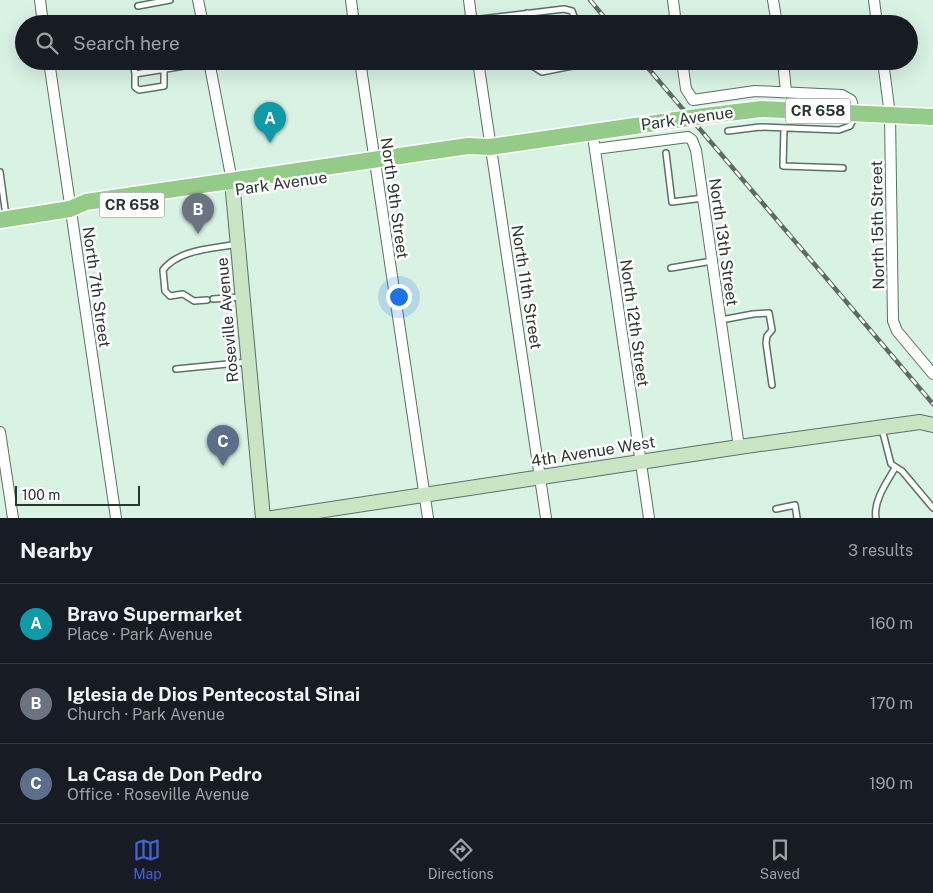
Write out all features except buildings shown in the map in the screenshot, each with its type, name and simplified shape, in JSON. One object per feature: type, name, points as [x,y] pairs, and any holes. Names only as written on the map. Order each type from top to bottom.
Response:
[{"type":"main road","name":"Park Avenue","points":[[2,218],[70,209],[86,202],[232,185],[375,164],[476,154],[490,147],[761,109],[933,116]]},
{"type":"street","points":[[40,0],[42,15]]},
{"type":"street","points":[[198,0],[201,15]]},
{"type":"street","points":[[351,0],[353,15]]},
{"type":"street","points":[[469,0],[471,15]]},
{"type":"street","points":[[673,0],[675,15]]},
{"type":"street","points":[[774,0],[776,15]]},
{"type":"street","points":[[874,0],[876,15]]},
{"type":"street","name":"North 7th Street","points":[[50,70],[116,518]]},
{"type":"street","name":"Roseville Avenue","points":[[210,70],[232,185],[263,518]]},
{"type":"street","name":"North 9th Street","points":[[361,70],[428,518]]},
{"type":"street","name":"North 11th Street","points":[[479,70],[546,518]]},
{"type":"street","name":"Park Avenue","points":[[683,70],[686,89],[693,100],[755,91],[845,96],[853,103],[855,113]]},
{"type":"street","points":[[783,70],[786,92]]},
{"type":"street","name":"North 15th Street","points":[[884,70],[890,114],[894,321],[897,331],[933,374]]},
{"type":"street","name":"North 12th Street","points":[[592,132],[649,518]]},
{"type":"street","name":"North 13th Street","points":[[595,149],[690,137],[696,150],[739,447]]},
{"type":"street","name":"4th Avenue West","points":[[272,518],[739,447],[926,424],[925,416],[933,415]]},
{"type":"street","points":[[0,432],[13,518]]},
{"type":"lane","points":[[138,6],[170,0]]},
{"type":"lane","points":[[515,15],[564,9],[572,11],[574,15]]},
{"type":"lane","points":[[134,70],[136,86],[138,90],[164,86],[164,70],[135,74]]},
{"type":"lane","points":[[539,70],[542,72],[552,70]]},
{"type":"lane","points":[[728,131],[760,127],[843,129],[853,123],[855,113]]},
{"type":"lane","points":[[784,128],[783,166],[843,168]]},
{"type":"lane","points":[[666,153],[672,202],[703,198]]},
{"type":"lane","points":[[0,172],[2,218]]},
{"type":"lane","points":[[238,244],[186,254],[169,262],[163,270],[165,291],[170,296],[183,294],[194,301],[242,297]]},
{"type":"lane","points":[[671,268],[712,262]]},
{"type":"lane","points":[[720,320],[769,313],[772,330],[766,343],[772,385]]},
{"type":"lane","points":[[176,368],[249,362]]},
{"type":"lane","points":[[882,428],[891,464],[902,471],[933,508]]},
{"type":"lane","points":[[876,518],[875,512],[880,494],[895,468]]},
{"type":"lane","points":[[776,509],[795,505],[797,518]]},
{"type":"railway","points":[[590,0],[602,15]]},
{"type":"railway","points":[[650,70],[933,404]]},
{"type":"place","name":"Bravo Supermarket","points":[[270,143]]},
{"type":"place","name":"Iglesia de Dios Pentecostal Sinai","points":[[198,234]]},
{"type":"place","name":"La Casa de Don Pedro","points":[[223,466]]}]
